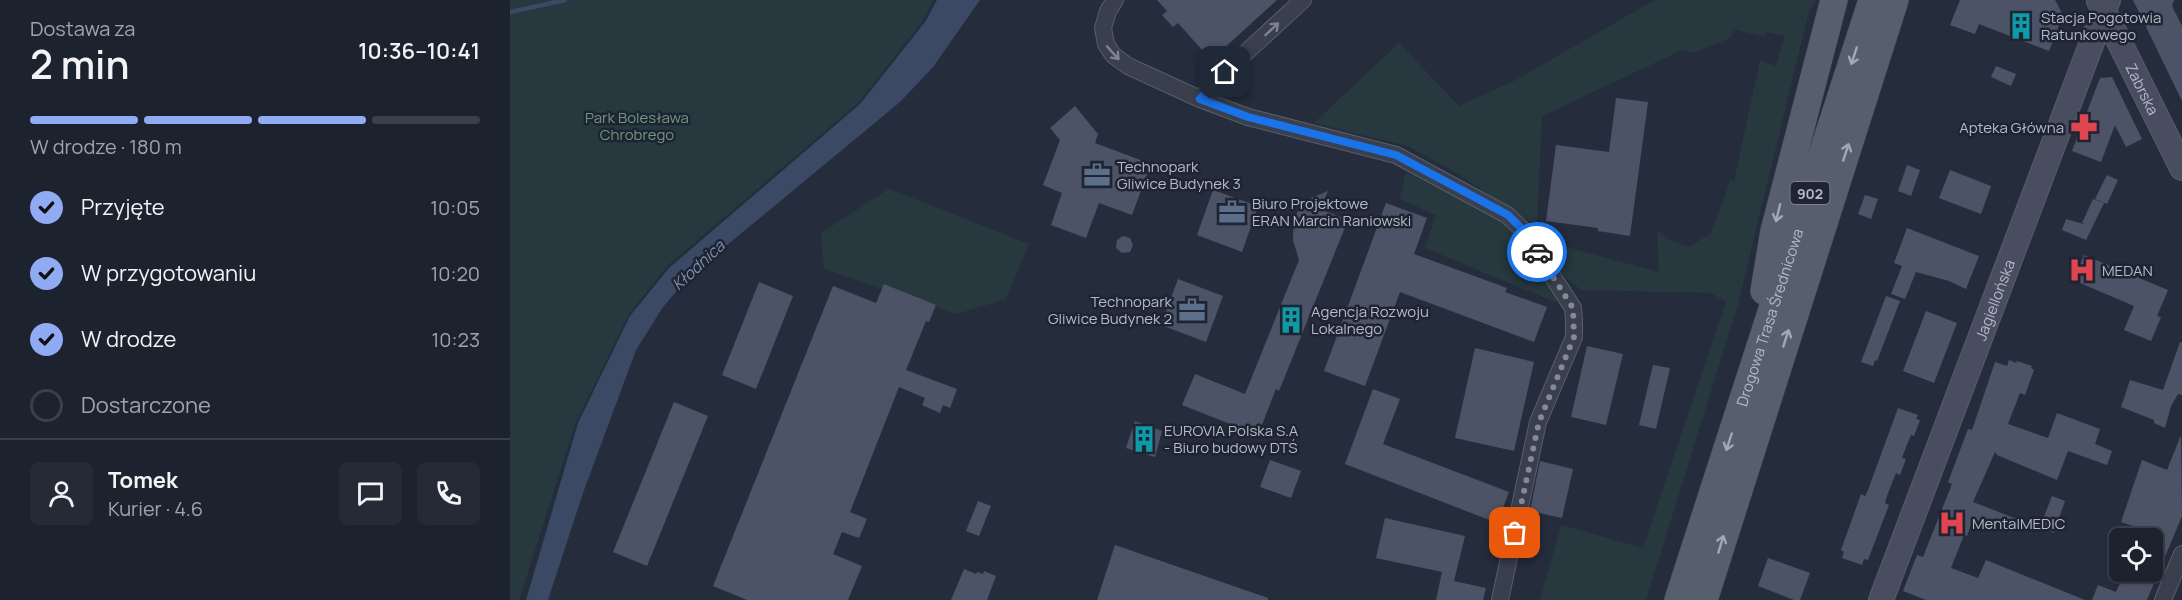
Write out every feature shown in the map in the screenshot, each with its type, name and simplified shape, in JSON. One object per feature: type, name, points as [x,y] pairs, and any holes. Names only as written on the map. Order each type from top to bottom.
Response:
[{"type":"main road","points":[[1747,387],[1774,231],[1834,0]]},
{"type":"main road","name":"Drogowa Trasa Średnicowa","points":[[1678,600],[1747,387],[1889,4]]},
{"type":"main road","name":"Drogowa Trasa Średnicowa","points":[[1704,600],[1889,4]]},
{"type":"street","points":[[1115,0],[1108,11],[1103,28],[1106,44],[1113,56],[1128,66],[1200,99],[1248,117],[1396,155],[1508,215],[1522,229],[1573,308],[1574,337],[1539,422],[1500,600]]},
{"type":"street","points":[[1200,99],[1225,72],[1303,0]]},
{"type":"street","name":"Zabrska","points":[[2104,3],[2182,168]]},
{"type":"street","name":"Jagiellońska","points":[[1881,600],[2104,3]]},
{"type":"street","points":[[2163,600],[2182,554]]},
{"type":"green space","name":"Park Bolesława Chrobrego","points":[[510,0],[934,0],[922,22],[859,102],[667,266],[629,314],[576,422],[519,600],[510,600]]},
{"type":"green space","points":[[1655,0],[1816,0],[1809,11],[1738,304],[1646,600],[1540,600],[1561,525],[1643,548],[1726,302],[1711,293],[1581,290],[1559,271],[1536,239],[1659,272],[1657,230],[1671,241],[1689,247],[1711,233],[1731,179],[1734,182],[1760,60],[1776,66],[1785,36],[1767,32],[1765,37],[1733,29],[1732,37],[1693,53],[1682,50],[1542,116],[1537,224],[1518,215],[1460,175],[1408,146],[1314,123],[1399,43],[1459,106],[1512,82]]},
{"type":"green space","points":[[1406,172],[1505,221],[1531,250],[1560,299],[1555,302],[1425,248],[1436,215],[1400,199]]},
{"type":"green space","points":[[889,189],[1029,244],[1006,299],[956,314],[824,269],[821,233]]},
{"type":"water","name":"Kłodnica","points":[[937,0],[980,0],[933,67],[900,102],[686,280],[663,307],[636,350],[583,493],[548,600],[526,600],[578,423],[630,316],[669,268],[860,104],[925,22]]},
{"type":"building","points":[[1157,0],[1277,0],[1211,60],[1178,23],[1173,27],[1162,15],[1167,11]]},
{"type":"building","name":"Stacja Pogotowia Ratunkowego","points":[[1960,0],[2055,0],[2063,15],[2049,51],[1979,24],[1975,34],[1950,25]]},
{"type":"building","points":[[2133,0],[2174,0],[2172,6],[2182,26],[2182,101]]},
{"type":"building","points":[[1996,66],[2016,74],[2011,86],[1991,77]]},
{"type":"building","points":[[2112,77],[2142,139],[2126,147],[2115,125],[2101,162],[2072,151],[2100,78]]},
{"type":"building","points":[[1616,98],[1648,102],[1630,236],[1598,231],[1598,228],[1546,221],[1556,145],[1609,152]]},
{"type":"building","name":"Technopark Gliwice Budynek 3","points":[[1075,106],[1098,134],[1095,143],[1151,164],[1132,215],[1099,203],[1086,238],[1051,225],[1062,193],[1043,185],[1060,140],[1050,128]]},
{"type":"building","points":[[1907,165],[1920,170],[1911,196],[1898,191]]},
{"type":"building","points":[[1950,170],[1991,186],[1981,214],[1939,198]]},
{"type":"building","points":[[2107,175],[2118,180],[2107,204],[2095,199]]},
{"type":"building","points":[[1213,190],[1258,206],[1242,252],[1197,235]]},
{"type":"building","points":[[1328,191],[1320,209],[1348,220],[1279,391],[1276,389],[1258,435],[1182,405],[1195,374],[1245,394],[1299,260],[1293,240],[1294,216],[1311,198]]},
{"type":"building","points":[[1865,195],[1878,199],[1871,219],[1858,214]]},
{"type":"building","points":[[2093,199],[2104,203],[2086,240],[2062,230],[2066,219],[2087,225],[2082,223]]},
{"type":"building","points":[[1386,203],[1427,218],[1414,254],[1507,288],[1505,292],[1547,307],[1534,342],[1400,292],[1365,386],[1324,371]]},
{"type":"building","points":[[1907,228],[1979,256],[1966,289],[1949,281],[1916,272],[1905,299],[1891,294],[1902,266],[1894,263]]},
{"type":"building","points":[[1123,236],[1130,238],[1133,245],[1130,252],[1122,253],[1116,248],[1117,240]]},
{"type":"building","points":[[2084,255],[2168,290],[2157,316],[2161,317],[2151,341],[2124,330],[2134,306],[2073,280]]},
{"type":"building","name":"Technopark Gliwice Budynek 2","points":[[1178,279],[1223,296],[1206,342],[1161,325]]},
{"type":"building","points":[[759,282],[793,296],[756,389],[722,375]]},
{"type":"building","points":[[884,284],[936,305],[929,322],[926,321],[906,370],[957,389],[950,408],[943,405],[940,413],[922,405],[925,398],[899,387],[850,512],[867,519],[859,538],[842,532],[833,554],[862,566],[848,600],[747,600],[713,586],[833,286],[876,303]]},
{"type":"building","points":[[1886,296],[1900,301],[1873,366],[1861,362]]},
{"type":"building","points":[[1926,311],[1957,323],[1934,383],[1903,371]]},
{"type":"building","points":[[2180,342],[2182,343],[2182,395],[2178,394],[2171,406],[2165,428],[2154,423],[2154,420],[2121,407],[2130,380],[2163,390]]},
{"type":"building","points":[[1587,346],[1623,354],[1606,425],[1571,417]]},
{"type":"building","points":[[1475,348],[1534,362],[1514,451],[1455,438]]},
{"type":"building","points":[[2009,360],[2032,366],[2034,370],[2025,395],[2020,393],[2008,424],[2048,438],[2057,413],[2100,429],[2095,444],[2112,451],[2107,465],[2068,451],[2057,480],[1997,455],[1995,452],[1973,502],[2017,519],[2012,532],[1973,519],[1951,568],[1978,578],[1986,560],[2085,600],[1926,600],[1903,591],[1917,555],[1923,557],[1952,484],[1948,482],[1968,429],[1972,430],[1995,362],[2007,366]]},
{"type":"building","points":[[1653,365],[1670,368],[1656,429],[1639,425]]},
{"type":"building","points":[[1373,389],[1400,399],[1383,444],[1509,492],[1497,523],[1345,464]]},
{"type":"building","points":[[674,402],[708,416],[647,566],[613,552]]},
{"type":"building","points":[[1898,408],[1918,415],[1916,419],[1920,420],[1902,458],[1906,459],[1900,475],[1896,473],[1887,496],[1885,503],[1889,505],[1868,560],[1864,559],[1862,565],[1842,558],[1844,552],[1841,550],[1861,494],[1865,496],[1868,490]]},
{"type":"building","name":"EUROVIA Polska S.A - Biuro budowy DTŚ","points":[[1135,421],[1162,431],[1155,457],[1126,448]]},
{"type":"building","points":[[2181,435],[2182,516],[2163,562],[2163,528],[2139,528],[2121,522],[2142,460],[2167,470]]},
{"type":"building","points":[[1270,460],[1301,471],[1291,498],[1260,487]]},
{"type":"building","points":[[1540,461],[1573,469],[1562,518],[1530,511]]},
{"type":"building","points":[[2052,496],[2065,501],[2054,533],[2040,527]]},
{"type":"building","points":[[978,501],[991,506],[979,536],[966,531]]},
{"type":"building","points":[[1385,518],[1465,536],[1454,581],[1486,588],[1483,600],[1436,600],[1442,572],[1376,558]]},
{"type":"building","points":[[1115,545],[1268,598],[1268,600],[1097,600]]},
{"type":"building","points":[[1768,558],[1810,573],[1800,600],[1794,600],[1758,586]]},
{"type":"building","points":[[964,569],[976,574],[977,572],[983,574],[984,571],[996,576],[987,600],[951,600]]},
{"type":"building","points":[[2120,582],[2154,582],[2147,600],[2092,600],[2098,585],[2116,592]]},
{"type":"waterway","points":[[510,12],[565,0]]},
{"type":"way so far","points":[[1515,533],[1539,422],[1574,337],[1573,308],[1537,252]]},
{"type":"place","name":"Stacja Pogotowia Ratunkowego","points":[[2021,26]]},
{"type":"place","name":"Apteka Główna","points":[[2084,127]]},
{"type":"place","name":"Technopark Gliwice Budynek 3","points":[[1097,175]]},
{"type":"place","name":"Biuro Projektowe ERAN Marcin Raniowski","points":[[1232,212]]},
{"type":"place","name":"MEDAN","points":[[2082,270]]},
{"type":"place","name":"Technopark Gliwice Budynek 2","points":[[1192,310]]},
{"type":"place","name":"Agencja Rozwoju Lokalnego","points":[[1291,320]]},
{"type":"place","name":"EUROVIA Polska S.A - Biuro budowy DTŚ","points":[[1144,439]]},
{"type":"place","name":"MentalMEDIC","points":[[1952,523]]},
{"type":"route","points":[[1225,72],[1200,99],[1248,117],[1396,155],[1508,215],[1522,229],[1537,252]]}]
